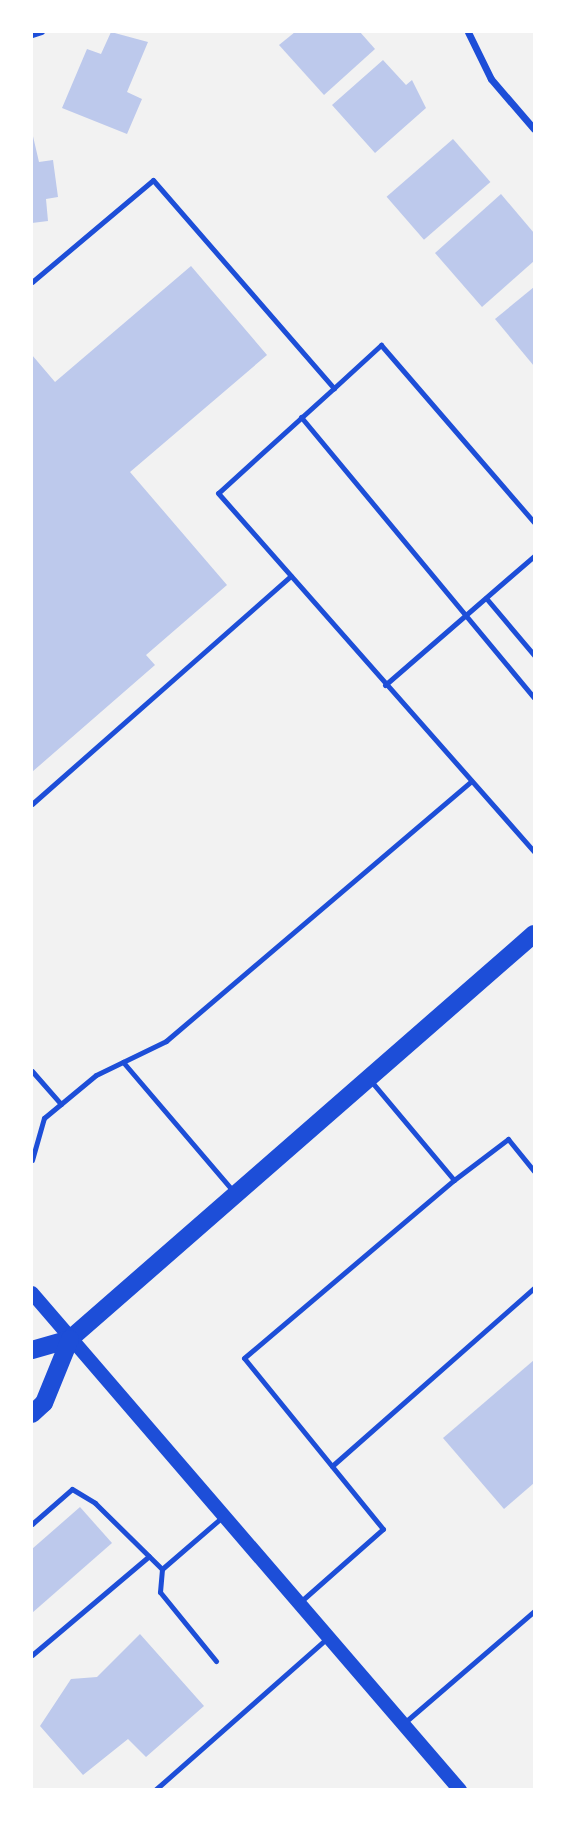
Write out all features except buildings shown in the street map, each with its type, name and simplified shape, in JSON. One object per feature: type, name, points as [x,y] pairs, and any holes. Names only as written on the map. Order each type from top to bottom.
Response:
[{"type":"main road","points":[[32,1350],[70,1339],[534,934]]},
{"type":"main road","points":[[32,1293],[460,1790]]},
{"type":"main road","points":[[32,1414],[44,1403],[70,1339]]},
{"type":"street","points":[[468,32],[491,79],[534,130]]},
{"type":"lane","points":[[32,282],[153,180],[334,388]]},
{"type":"lane","points":[[534,523],[381,345],[218,493],[470,782],[534,851]]},
{"type":"lane","points":[[301,418],[463,617],[534,698]]},
{"type":"lane","points":[[385,685],[534,556]]},
{"type":"lane","points":[[32,804],[291,576]]},
{"type":"lane","points":[[486,598],[534,655]]},
{"type":"lane","points":[[32,1160],[44,1118],[123,1062],[166,1041],[470,782]]},
{"type":"lane","points":[[123,1062],[236,1194]]},
{"type":"lane","points":[[32,1071],[61,1104]]},
{"type":"lane","points":[[369,1079],[454,1180]]},
{"type":"lane","points":[[299,1603],[383,1529],[244,1358],[454,1180],[508,1139],[534,1171]]},
{"type":"lane","points":[[332,1466],[534,1288]]},
{"type":"lane","points":[[32,1524],[72,1489],[162,1569]]},
{"type":"lane","points":[[216,1661],[160,1592],[162,1569],[223,1516]]},
{"type":"lane","points":[[32,1655],[149,1556]]},
{"type":"lane","points":[[403,1724],[534,1611]]},
{"type":"lane","points":[[155,1790],[327,1638]]},
{"type":"path","points":[[32,35],[42,32]]}]
